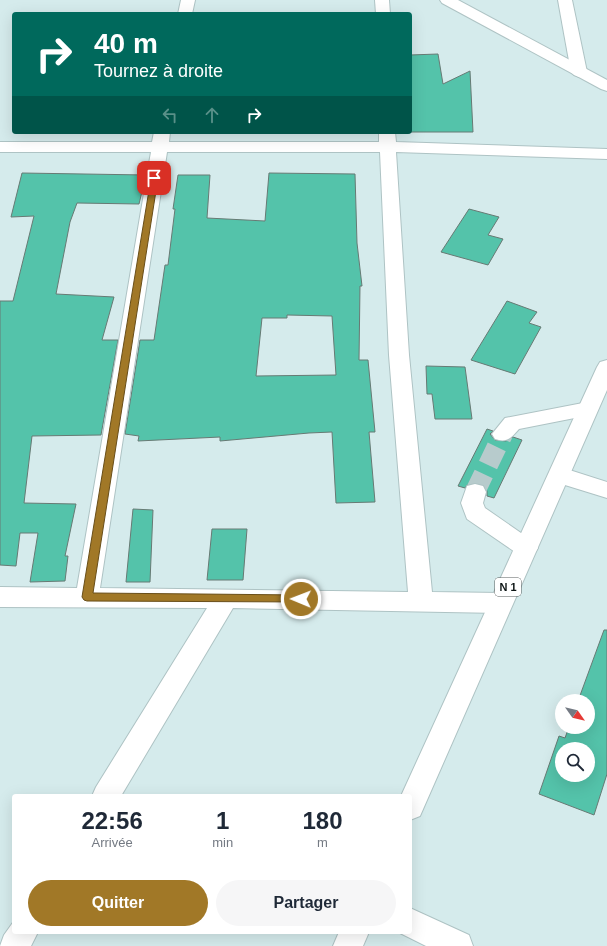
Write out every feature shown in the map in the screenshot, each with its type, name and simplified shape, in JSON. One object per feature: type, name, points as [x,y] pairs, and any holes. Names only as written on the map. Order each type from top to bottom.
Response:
[{"type":"main road","points":[[185,12],[188,0]]},
{"type":"main road","points":[[382,0],[383,12]]},
{"type":"main road","points":[[447,0],[607,86]]},
{"type":"main road","points":[[565,0],[579,72]]},
{"type":"main road","points":[[87,597],[160,140]]},
{"type":"main road","points":[[0,147],[160,140],[387,140],[607,154]]},
{"type":"main road","points":[[387,140],[399,355],[421,602]]},
{"type":"main road","name":"N 1","points":[[412,802],[500,603],[560,475],[607,367]]},
{"type":"main road","points":[[503,434],[512,423],[588,409]]},
{"type":"main road","points":[[560,475],[607,490]]},
{"type":"main road","points":[[476,492],[472,503],[476,513],[526,548]]},
{"type":"main road","points":[[0,597],[226,598],[500,603]]},
{"type":"main road","points":[[107,794],[226,598]]},
{"type":"main road","points":[[412,924],[458,946]]},
{"type":"main road","points":[[15,946],[22,934]]},
{"type":"main road","points":[[348,946],[353,934]]},
{"type":"building","points":[[438,54],[443,84],[470,71],[473,132],[412,132],[412,55]]},
{"type":"building","points":[[22,173],[146,175],[139,204],[77,203],[70,222],[56,294],[114,297],[102,340],[118,340],[101,435],[32,436],[24,503],[76,504],[65,556],[68,556],[65,581],[30,582],[38,533],[20,533],[16,566],[0,565],[0,301],[13,301],[34,216],[11,217]]},
{"type":"building","points":[[269,173],[355,174],[357,243],[362,286],[360,286],[359,360],[368,360],[375,432],[369,432],[375,502],[336,503],[332,432],[220,441],[220,437],[138,441],[139,436],[125,434],[140,340],[154,340],[165,265],[168,265],[175,209],[173,209],[178,175],[210,175],[207,218],[265,221]],"holes":[[[287,315],[332,316],[336,375],[256,376],[262,318],[287,318]]]},
{"type":"building","points":[[469,209],[499,217],[488,235],[503,239],[488,265],[441,252]]},
{"type":"building","points":[[507,301],[537,312],[529,323],[541,327],[515,374],[471,360]]},
{"type":"building","points":[[426,366],[465,367],[472,419],[435,419],[432,394],[427,394]]},
{"type":"building","points":[[487,429],[493,431],[490,434],[495,440],[506,441],[513,437],[522,440],[494,498],[487,496],[487,491],[483,485],[475,483],[467,485],[465,488],[458,486]]},
{"type":"building","points":[[133,509],[153,510],[150,582],[126,582]]},
{"type":"building","points":[[212,529],[247,529],[243,580],[207,580]]},
{"type":"building","points":[[604,630],[607,630],[607,774],[594,815],[539,794],[555,748],[555,782],[595,782],[595,742],[557,742],[559,736],[565,738],[566,734],[595,734],[595,694],[581,694]]},
{"type":"tunnel","points":[[475,492],[503,434]]},
{"type":"route","points":[[154,178],[87,597],[301,599]]}]
